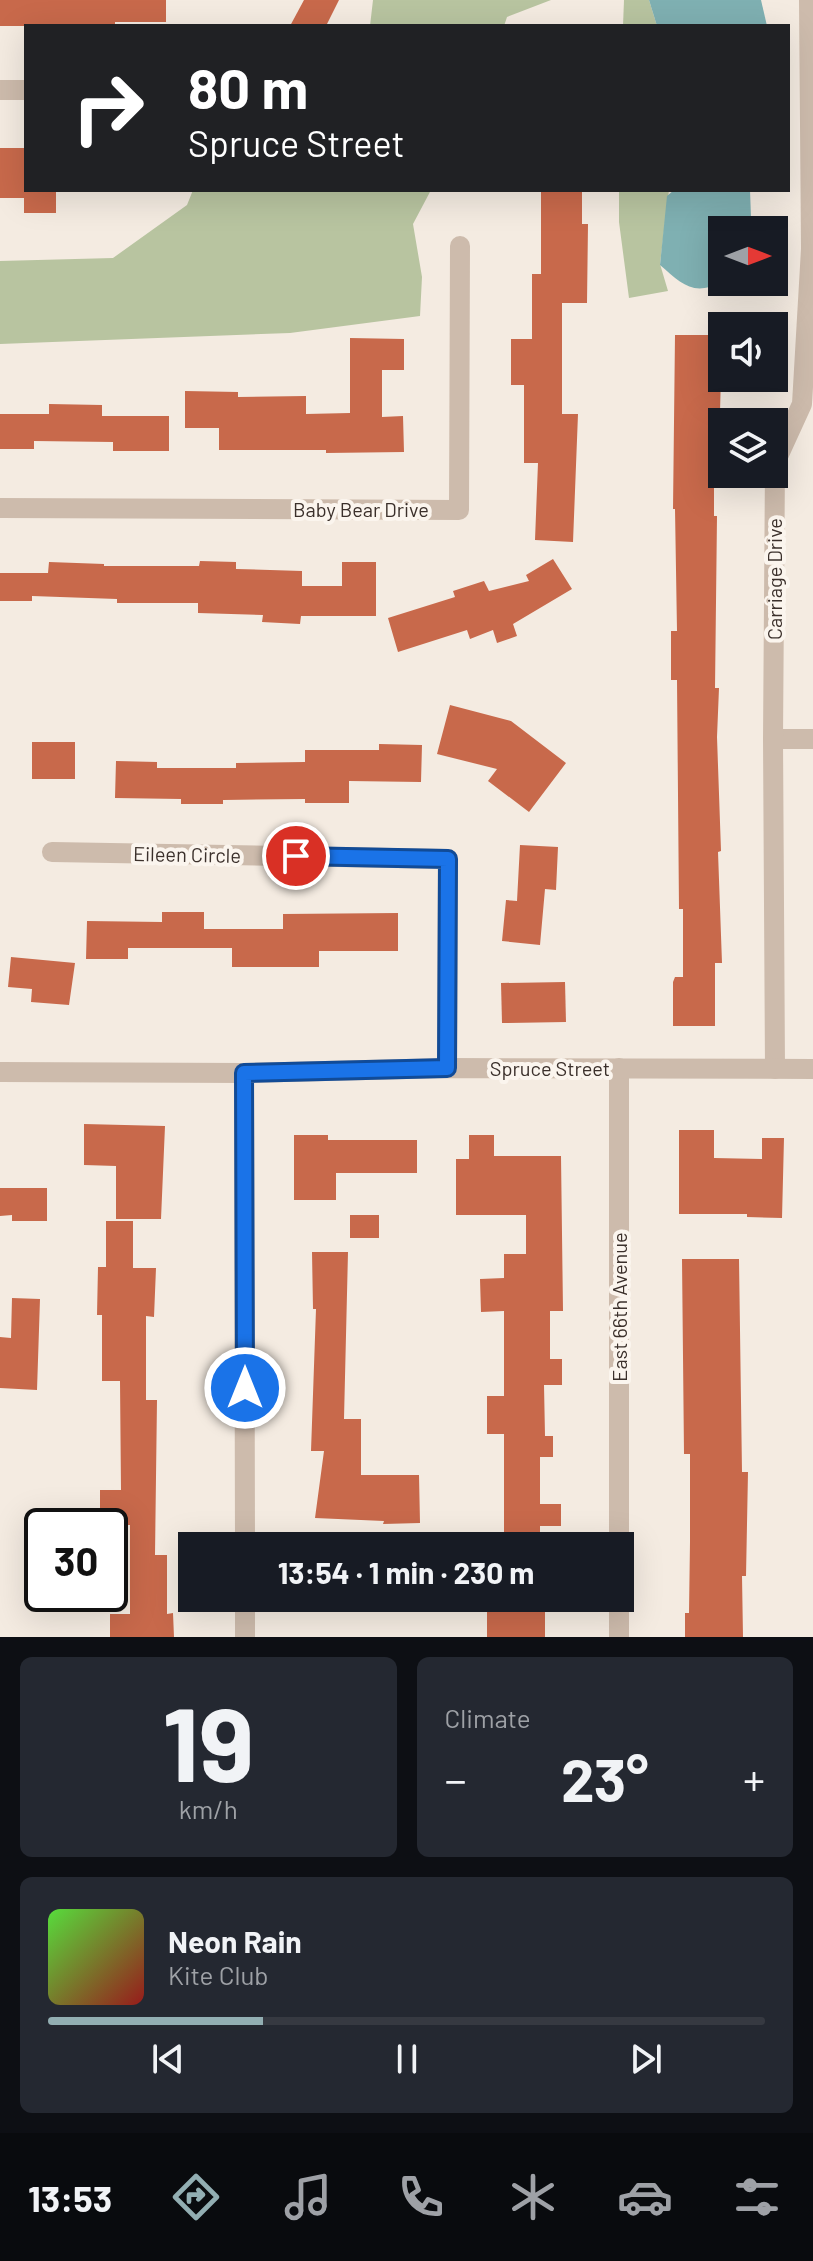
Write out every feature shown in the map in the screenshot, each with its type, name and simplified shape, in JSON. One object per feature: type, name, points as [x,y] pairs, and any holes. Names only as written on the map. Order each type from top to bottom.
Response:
[{"type":"street","name":"Carriage Drive","points":[[775,1069],[775,463],[808,404],[811,249],[809,0]]},
{"type":"street","points":[[0,90],[24,90]]},
{"type":"street","name":"Baby Bear Drive","points":[[0,508],[459,510],[460,246]]},
{"type":"street","points":[[773,739],[813,739]]},
{"type":"street","name":"Eileen Circle","points":[[52,852],[448,859],[447,1068]]},
{"type":"street","name":"East 66th Avenue","points":[[619,1068],[619,1532]]},
{"type":"street","name":"Spruce Street","points":[[0,1072],[813,1069]]},
{"type":"street","points":[[244,1073],[245,1532]]},
{"type":"street","points":[[245,1612],[245,1637]]},
{"type":"street","points":[[619,1612],[619,1637]]},
{"type":"green space","points":[[373,0],[551,0],[507,17],[505,24],[370,24]]},
{"type":"green space","points":[[624,0],[649,0],[656,24],[623,24]]},
{"type":"green space","points":[[192,192],[430,192],[413,224],[422,277],[420,316],[290,333],[0,344],[0,261],[113,258],[187,205]]},
{"type":"green space","points":[[619,192],[669,192],[660,264],[668,291],[629,298],[619,222]]},
{"type":"water","points":[[649,0],[761,0],[767,24],[656,24]]},
{"type":"water","points":[[672,192],[750,192],[751,216],[708,216],[708,287],[688,286],[660,265],[667,196]]},
{"type":"building","points":[[0,0],[166,0],[166,22],[0,26]]},
{"type":"building","points":[[304,0],[339,0],[327,24],[291,24]]},
{"type":"building","points":[[0,148],[24,148],[24,192],[56,192],[56,213],[24,213],[24,198],[0,198]]},
{"type":"building","points":[[541,192],[582,192],[582,224],[588,224],[587,303],[562,303],[562,414],[578,414],[573,542],[535,540],[538,463],[524,463],[524,385],[511,385],[511,339],[532,339],[532,274],[541,274]]},
{"type":"building","points":[[675,335],[708,335],[708,392],[721,392],[720,408],[708,408],[708,488],[714,488],[714,516],[717,516],[715,688],[719,688],[717,737],[721,851],[718,852],[722,963],[715,963],[715,1026],[673,1026],[673,982],[675,977],[683,977],[683,909],[679,909],[677,680],[671,680],[671,631],[677,631],[673,509]]},
{"type":"building","points":[[350,338],[404,339],[404,370],[382,370],[382,417],[403,416],[404,452],[219,450],[219,428],[185,428],[185,391],[238,392],[238,397],[306,396],[306,414],[350,413]]},
{"type":"building","points":[[49,404],[102,405],[102,416],[169,416],[169,451],[113,451],[113,442],[34,441],[34,449],[0,449],[0,414],[49,414]]},
{"type":"building","points":[[553,559],[572,589],[513,624],[517,636],[497,643],[493,630],[470,639],[467,630],[398,652],[388,618],[455,597],[453,591],[484,581],[489,591],[529,581],[526,575]]},
{"type":"building","points":[[200,561],[236,562],[236,569],[302,571],[302,586],[342,586],[342,562],[376,562],[376,616],[301,616],[300,624],[262,622],[263,615],[198,613],[198,603],[117,603],[117,599],[32,596],[32,601],[0,601],[0,573],[48,573],[49,562],[104,566],[199,566]]},
{"type":"building","points":[[450,705],[511,721],[566,763],[529,812],[488,781],[497,769],[437,754]]},
{"type":"building","points":[[32,742],[75,742],[75,779],[32,779]]},
{"type":"building","points":[[379,744],[422,745],[421,782],[349,781],[349,803],[305,803],[305,799],[181,804],[181,799],[115,798],[116,761],[157,762],[157,768],[236,768],[236,763],[305,762],[305,750],[379,750]]},
{"type":"building","points":[[520,845],[558,847],[556,890],[545,889],[540,945],[502,941],[506,900],[517,901]]},
{"type":"building","points":[[162,912],[204,912],[204,929],[283,929],[283,914],[398,913],[398,951],[319,951],[319,967],[232,967],[232,948],[128,948],[128,959],[86,959],[87,921],[162,922]]},
{"type":"building","points":[[11,957],[75,963],[69,1005],[31,1002],[32,989],[8,987]]},
{"type":"building","points":[[565,982],[566,1022],[502,1023],[501,983]]},
{"type":"building","points":[[84,1124],[165,1126],[161,1219],[116,1219],[116,1166],[84,1165]]},
{"type":"building","points":[[679,1130],[714,1130],[714,1158],[762,1159],[762,1138],[784,1138],[782,1218],[747,1217],[747,1214],[679,1214]]},
{"type":"building","points":[[294,1135],[328,1135],[328,1140],[417,1140],[417,1173],[336,1173],[336,1200],[294,1200]]},
{"type":"building","points":[[469,1135],[494,1135],[494,1156],[561,1156],[563,1311],[550,1311],[550,1359],[562,1359],[562,1385],[544,1385],[545,1436],[553,1436],[553,1457],[540,1457],[540,1504],[561,1504],[561,1526],[540,1526],[540,1532],[504,1532],[504,1434],[487,1434],[487,1396],[504,1396],[504,1311],[481,1312],[480,1279],[504,1278],[504,1254],[526,1254],[526,1215],[456,1215],[456,1159],[469,1159]]},
{"type":"building","points":[[0,1188],[47,1188],[47,1221],[12,1221],[12,1215],[0,1216]]},
{"type":"building","points":[[350,1215],[379,1215],[379,1238],[350,1238]]},
{"type":"building","points":[[106,1221],[133,1221],[133,1268],[156,1268],[154,1317],[146,1316],[146,1400],[157,1400],[155,1555],[167,1555],[167,1614],[173,1613],[174,1637],[110,1637],[110,1614],[130,1614],[130,1525],[128,1508],[100,1508],[100,1490],[121,1490],[120,1381],[102,1381],[102,1315],[97,1315],[98,1267],[106,1267]]},
{"type":"building","points":[[312,1252],[348,1252],[344,1419],[361,1419],[361,1475],[419,1475],[420,1523],[383,1524],[384,1521],[315,1518],[324,1451],[311,1451],[316,1309],[313,1309]]},
{"type":"building","points":[[682,1259],[739,1259],[742,1472],[748,1472],[746,1576],[742,1576],[743,1637],[685,1637],[685,1613],[689,1613],[690,1454],[684,1454]]},
{"type":"building","points":[[12,1298],[40,1299],[37,1390],[0,1388],[0,1337],[11,1338]]},
{"type":"building","points":[[487,1612],[545,1612],[545,1637],[487,1637]]},
{"type":"route","points":[[245,1388],[244,1073],[447,1068],[448,859],[296,856]]}]
